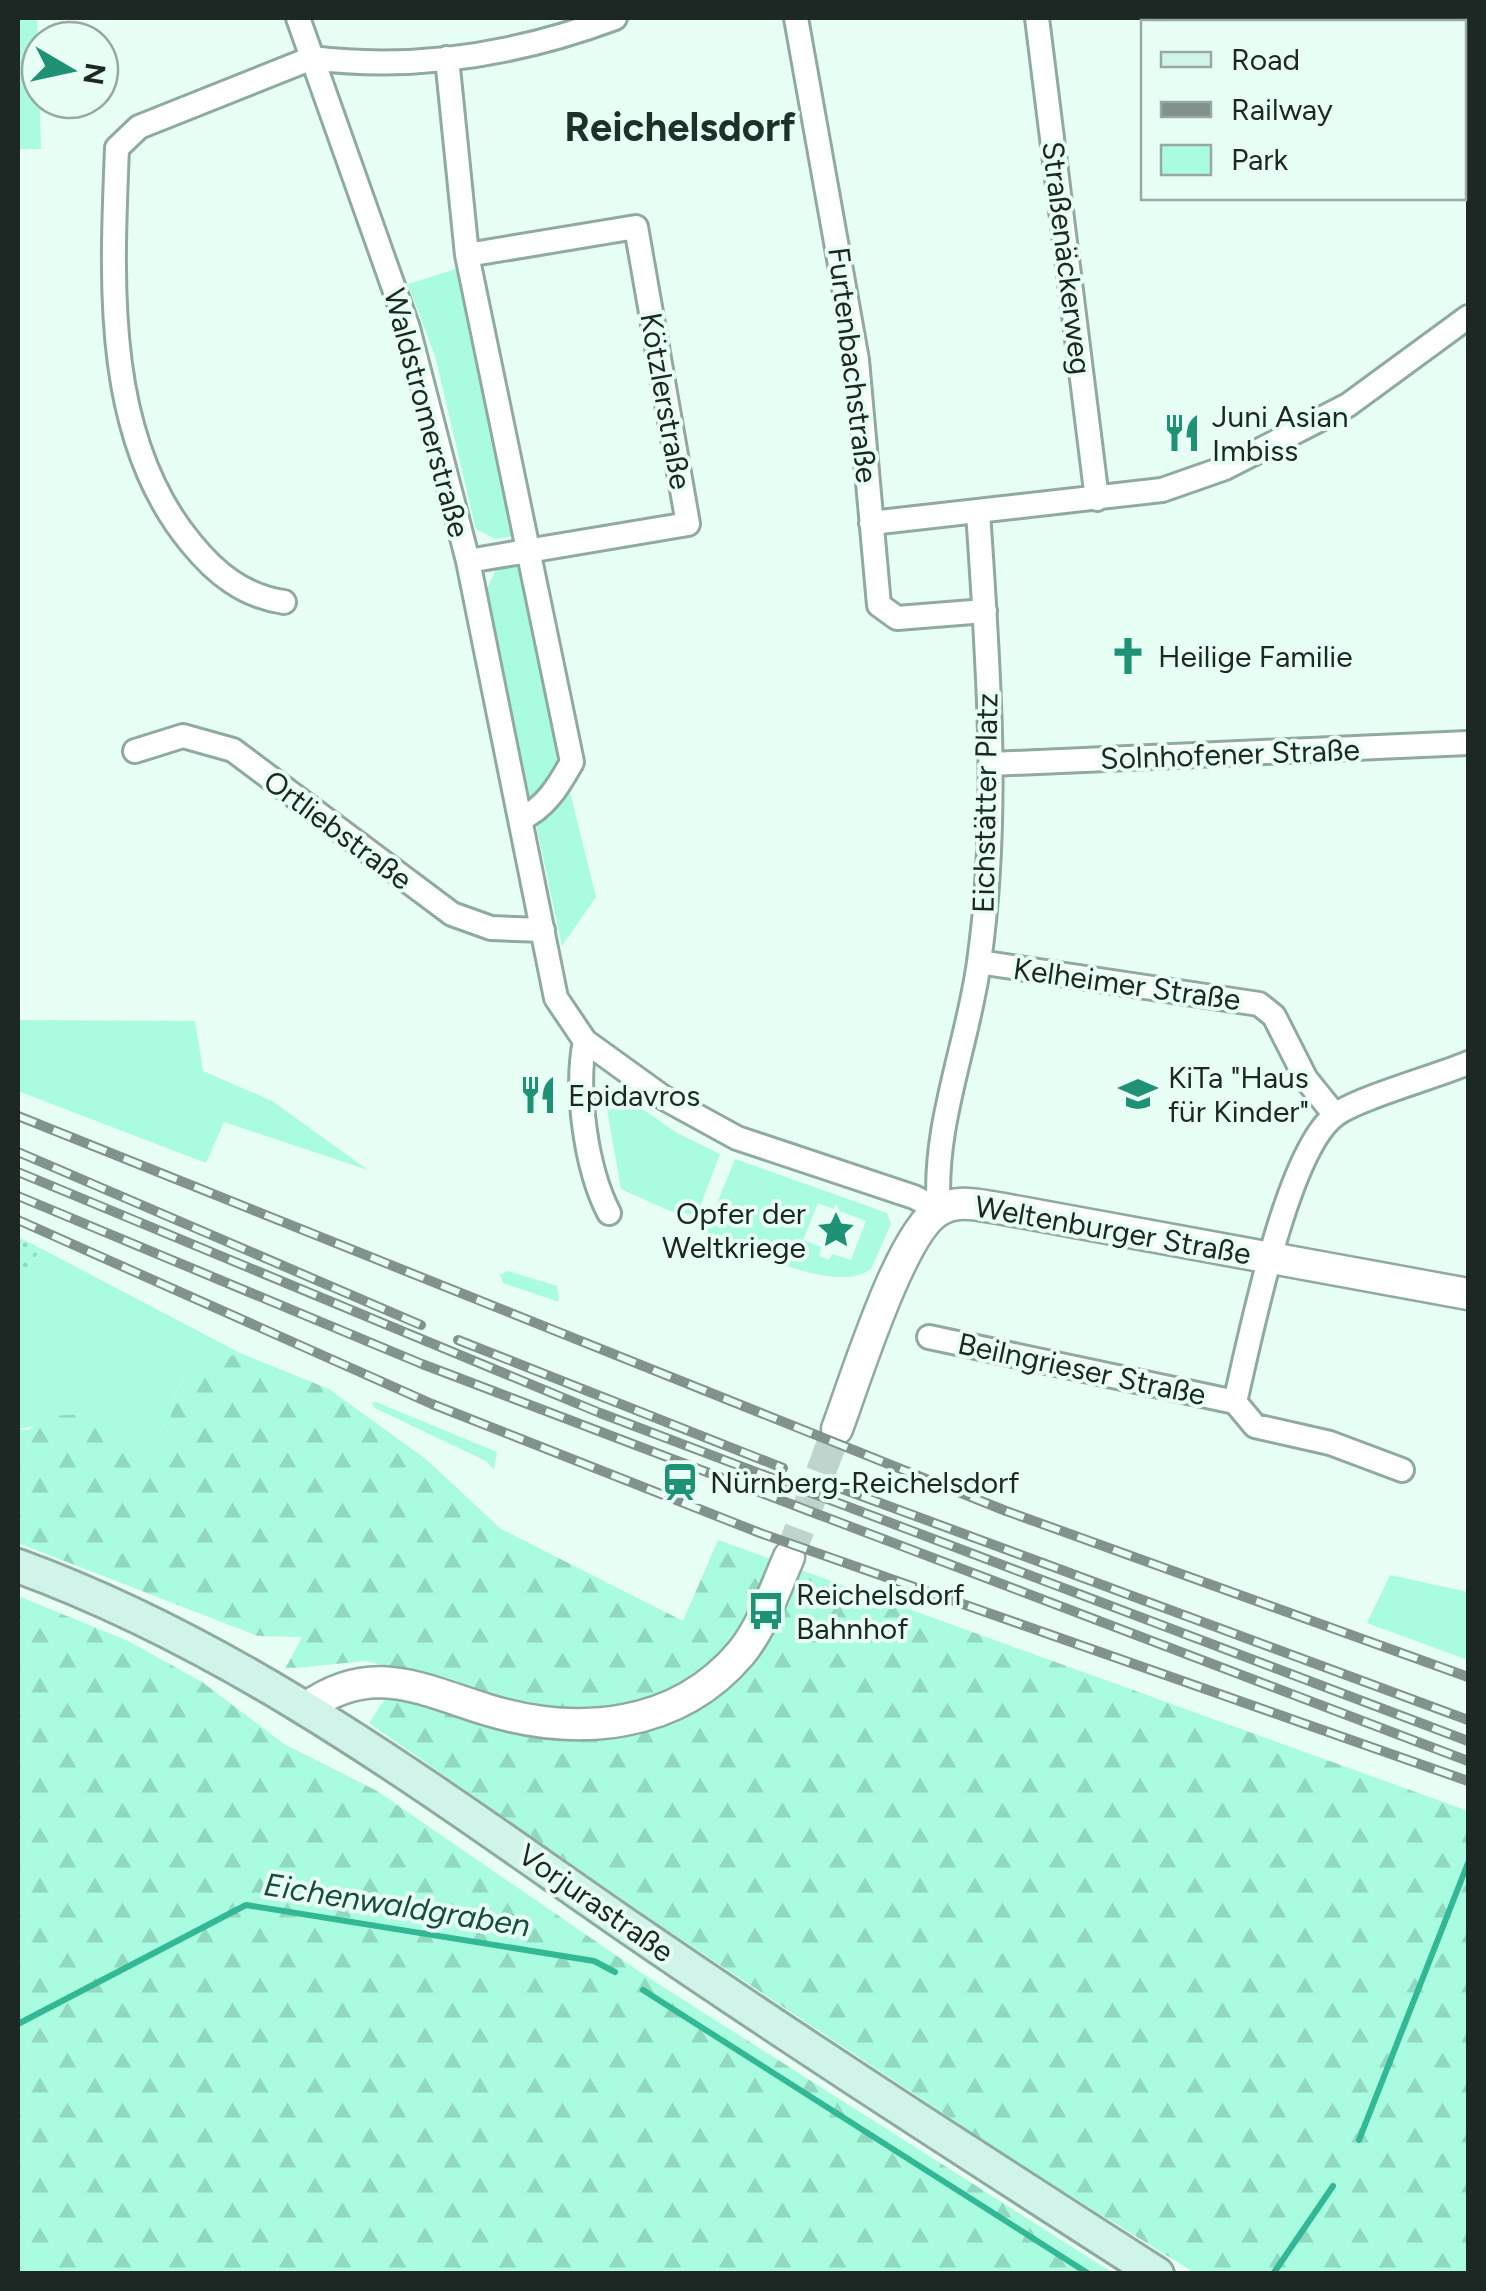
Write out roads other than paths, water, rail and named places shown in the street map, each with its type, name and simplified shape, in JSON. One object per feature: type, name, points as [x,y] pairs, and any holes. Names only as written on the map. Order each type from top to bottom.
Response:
[{"type":"main road","name":"Vorjurastraße","points":[[18,1566],[140,1617],[307,1707],[734,1998],[1157,2274]]},
{"type":"street","name":"Waldstromerstraße","points":[[298,18],[408,328],[468,561],[556,998],[586,1041],[664,1098],[738,1138],[895,1190],[938,1210]]},
{"type":"street","points":[[284,602],[240,588],[209,564],[168,512],[142,457],[124,388],[112,267],[116,148],[139,127],[312,58],[342,62],[493,56],[615,18]]},
{"type":"street","name":"Furtenbachstraße","points":[[796,18],[854,344],[879,605],[898,618],[985,611]]},
{"type":"street","name":"Straßenäckerweg","points":[[1037,18],[1097,499]]},
{"type":"street","points":[[447,58],[467,255],[572,762],[556,789],[532,814],[520,819]]},
{"type":"street","name":"Kötzlerstraße","points":[[467,255],[636,227],[688,524],[468,561]]},
{"type":"street","points":[[872,523],[1162,490],[1263,451],[1348,405],[1468,317]]},
{"type":"street","name":"Eichstätter Platz","points":[[938,1210],[939,1151],[979,962],[991,764],[978,512]]},
{"type":"street","name":"Ortliebstraße","points":[[135,751],[184,736],[233,750],[452,914],[491,928],[543,930]]},
{"type":"street","name":"Solnhofener Straße","points":[[991,764],[1468,743]]},
{"type":"street","name":"Kelheimer Straße","points":[[979,962],[1259,1004],[1274,1016],[1306,1079],[1334,1115]]},
{"type":"street","points":[[586,1041],[578,1077],[600,1195],[610,1213]]},
{"type":"street","points":[[1334,1115],[1464,1065],[1468,1091]]},
{"type":"street","name":"Beilngrieser Straße","points":[[1236,1402],[1268,1258],[1306,1158],[1334,1115]]},
{"type":"street","name":"Weltenburger Straße","points":[[837,1430],[890,1291],[922,1228],[938,1210],[966,1203],[1468,1294]]},
{"type":"street","name":"Beilngrieser Straße","points":[[929,1338],[1236,1402],[1254,1426],[1330,1443],[1402,1470]]},
{"type":"street","points":[[307,1707],[338,1688],[374,1680],[400,1682],[500,1713],[565,1726],[618,1723],[654,1714],[714,1678],[742,1651],[788,1557]]},
{"type":"waterway","name":"Eichenwaldgraben","points":[[1359,2140],[1468,1863]]},
{"type":"waterway","name":"Eichenwaldgraben","points":[[18,2024],[246,1905],[594,1961],[615,1972]]},
{"type":"waterway","name":"Eichenwaldgraben","points":[[643,1990],[1089,2274]]},
{"type":"waterway","name":"Eichenwaldgraben","points":[[1273,2274],[1333,2186]]},
{"type":"tunnel","points":[[789,1557],[837,1429]]},
{"type":"railway","points":[[18,1116],[1006,1511],[1468,1677]]},
{"type":"railway","points":[[18,1152],[421,1325]]},
{"type":"railway","points":[[18,1172],[600,1413],[1468,1741]]},
{"type":"railway","points":[[18,1196],[422,1364],[1468,1761]]},
{"type":"railway","points":[[18,1220],[432,1404],[760,1533],[1468,1781]]},
{"type":"railway","points":[[458,1340],[783,1468]]},
{"type":"railway","points":[[826,1483],[1468,1720]]},
{"type":"place","name":"Juni Asian Imbiss","points":[[1182,433]]},
{"type":"place","name":"Heilige Familie","points":[[1128,656]]},
{"type":"place","name":"KiTa \"Haus für Kinder\"","points":[[1138,1094]]},
{"type":"place","name":"Epidavros","points":[[538,1095]]},
{"type":"place","name":"Opfer der Weltkriege","points":[[836,1230]]},
{"type":"place","name":"Nürnberg-Reichelsdorf","points":[[680,1482]]},
{"type":"place","name":"Reichelsdorf Bahnhof","points":[[766,1611]]},
{"type":"district","name":"Reichelsdorf","points":[[680,127]]}]
